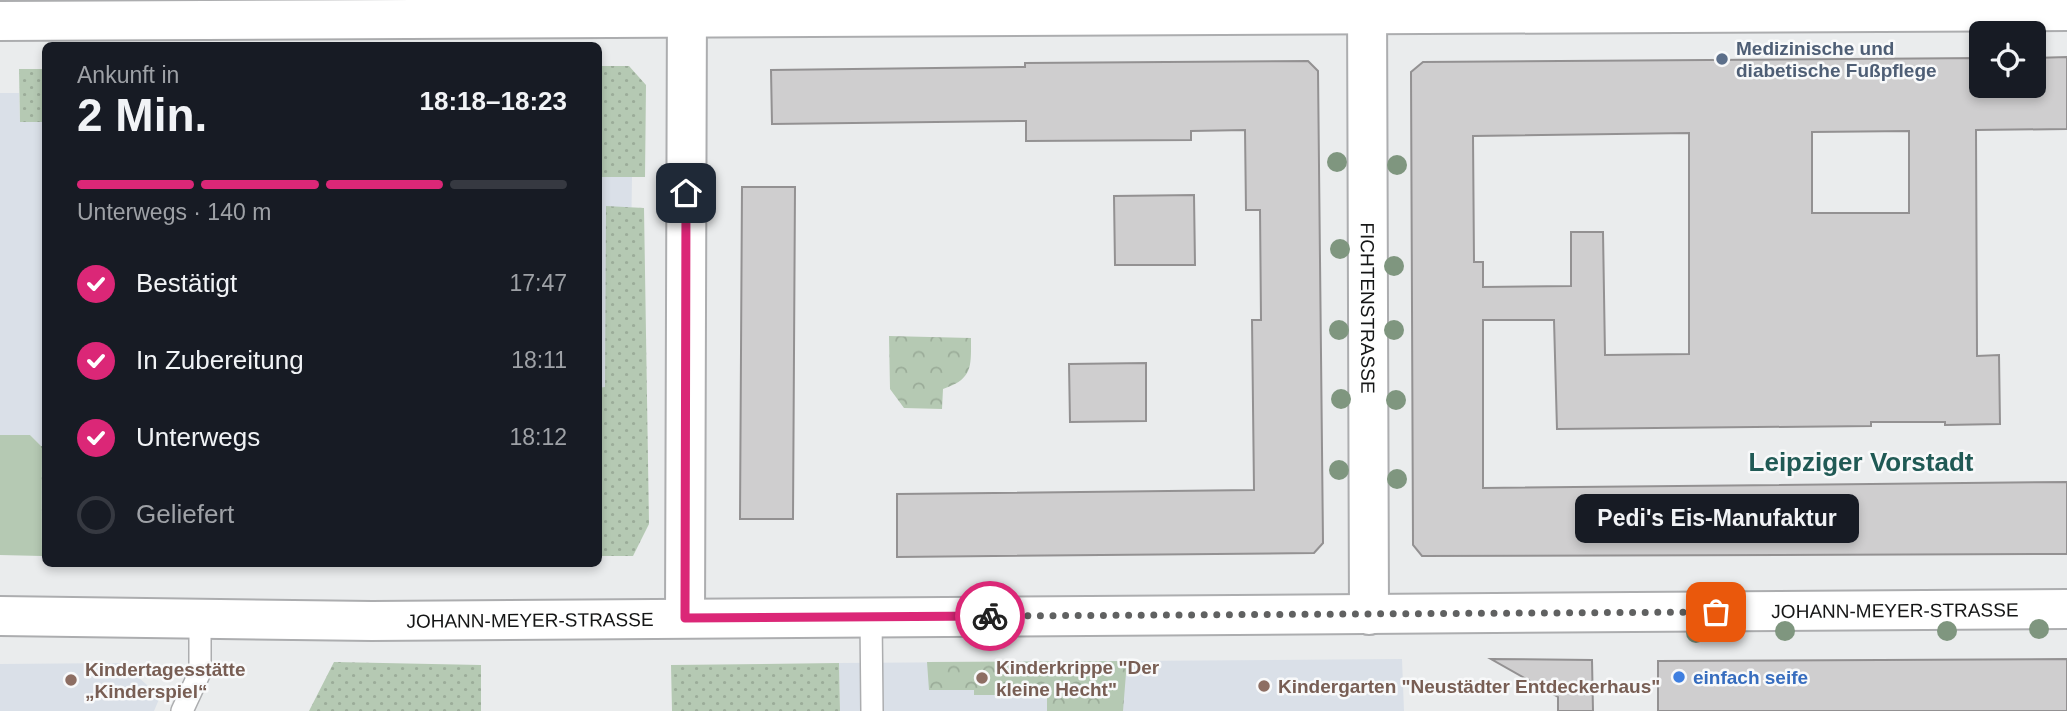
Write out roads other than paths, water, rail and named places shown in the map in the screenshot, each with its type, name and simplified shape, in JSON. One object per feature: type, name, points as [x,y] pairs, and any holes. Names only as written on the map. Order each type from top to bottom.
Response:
[{"type":"street","points":[[685,618],[687,8]]},
{"type":"street","points":[[0,21],[687,8],[2067,11]]},
{"type":"street","name":"FICHTENSTRASSE","points":[[1367,8],[1369,615]]},
{"type":"street","name":"JOHANN-MEYER-STRASSE","points":[[0,616],[386,621],[2067,609]]},
{"type":"lane","points":[[871,617],[872,711]]},
{"type":"lane","points":[[182,711],[200,672],[200,620]]},
{"type":"place","name":"Medizinische und diabetische Fußpflege","points":[[1722,59]]},
{"type":"place","name":"Pedi's Eis-Manufaktur","points":[[1716,612]]},
{"type":"place","name":"einfach seife","points":[[1679,677]]},
{"type":"place","name":"Kinderkrippe \"Der kleine Hecht\"","points":[[982,678]]},
{"type":"place","name":"Kindertagesstätte „Kinderspiel“","points":[[71,680]]},
{"type":"place","name":"Kindergarten \"Neustädter Entdeckerhaus\"","points":[[1264,686]]},
{"type":"district","name":"Leipziger Vorstadt","points":[[1861,462]]}]
